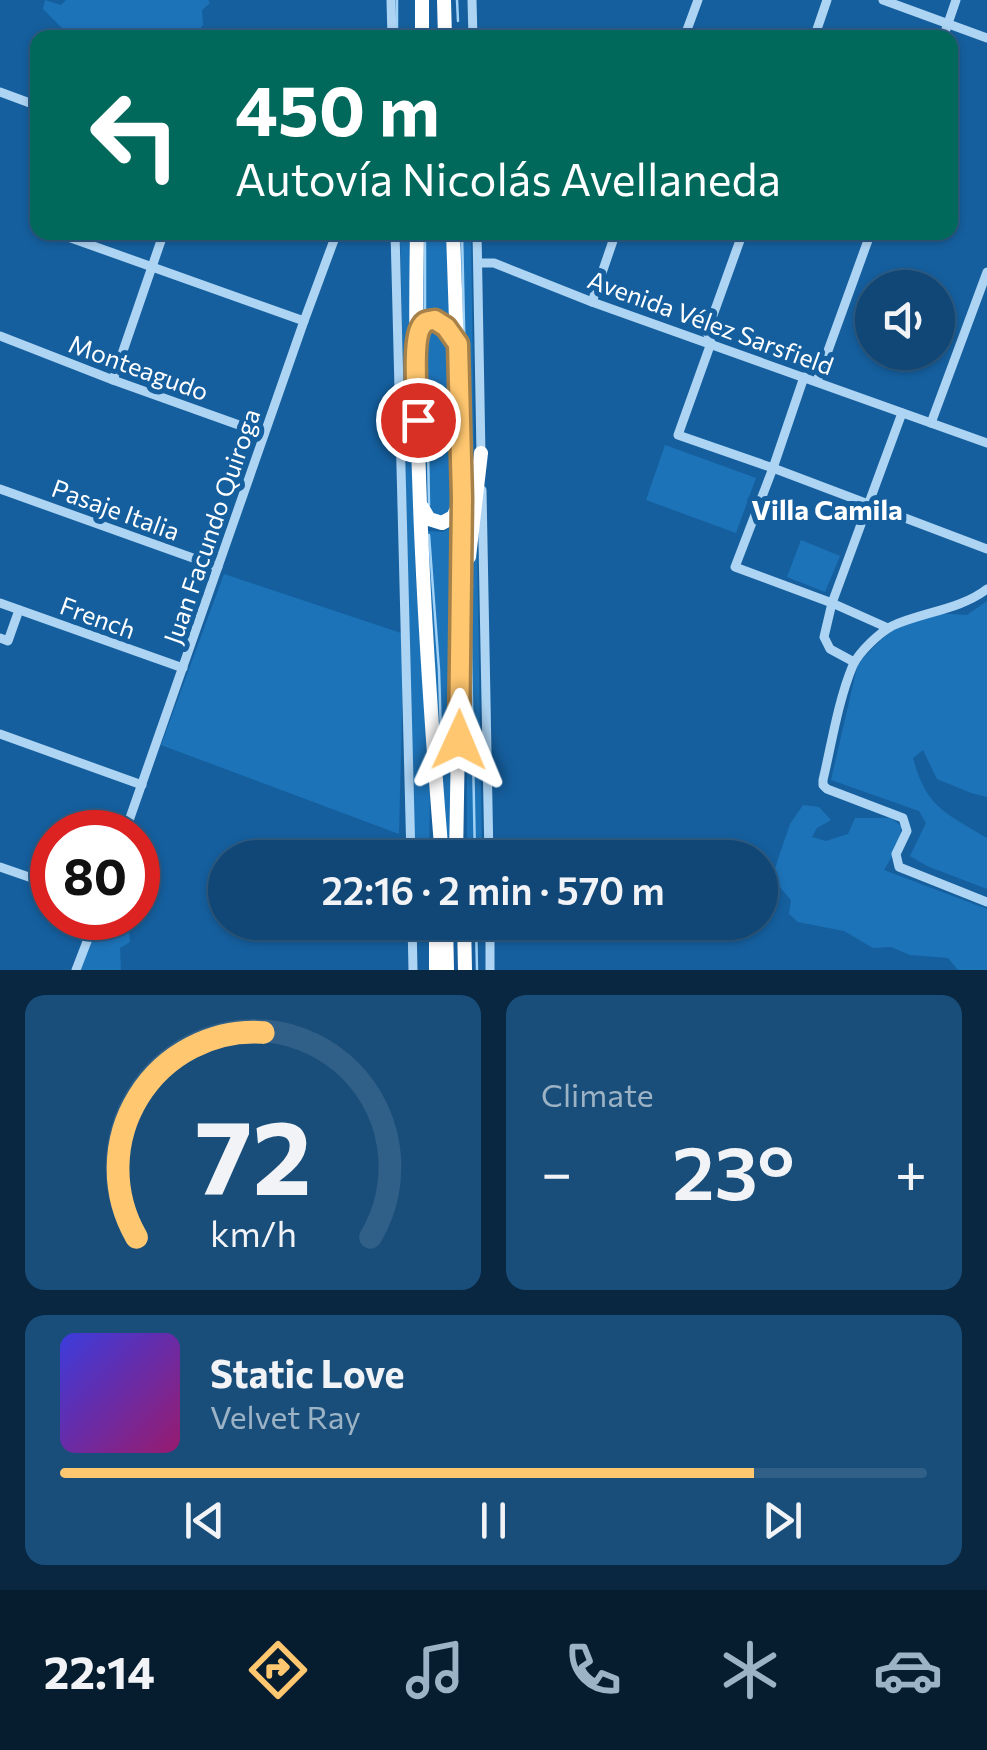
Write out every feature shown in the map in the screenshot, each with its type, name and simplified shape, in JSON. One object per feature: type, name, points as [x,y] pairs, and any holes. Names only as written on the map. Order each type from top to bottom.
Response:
[{"type":"highway","points":[[422,0],[422,30]]},
{"type":"highway","points":[[444,0],[445,30]]},
{"type":"highway","points":[[417,240],[422,590],[439,840]]},
{"type":"highway","points":[[454,240],[462,498],[459,840]]},
{"type":"highway","points":[[416,342],[420,327],[432,320],[444,324],[458,344]]},
{"type":"highway","points":[[461,633],[481,453]]},
{"type":"highway","points":[[419,496],[426,517],[438,524],[453,517],[462,498]]},
{"type":"highway","points":[[436,940],[436,970]]},
{"type":"highway","points":[[446,940],[447,970]]},
{"type":"highway","points":[[457,970],[459,940]]},
{"type":"highway","points":[[462,940],[465,970]]},
{"type":"street","points":[[392,0],[392,30]]},
{"type":"street","points":[[472,0],[474,30]]},
{"type":"street","points":[[687,30],[698,0]]},
{"type":"street","points":[[817,30],[827,0]]},
{"type":"street","points":[[883,0],[987,38]]},
{"type":"street","points":[[946,30],[956,0]]},
{"type":"street","points":[[0,92],[30,103]]},
{"type":"street","points":[[76,240],[304,321]]},
{"type":"street","points":[[112,380],[161,240]]},
{"type":"street","name":"Juan Facundo Quiroga","points":[[133,810],[334,240]]},
{"type":"street","points":[[395,240],[411,840]]},
{"type":"street","points":[[477,240],[488,840]]},
{"type":"street","points":[[592,302],[613,240]]},
{"type":"street","points":[[740,240],[707,332],[711,343],[678,435],[987,549]]},
{"type":"street","points":[[817,382],[869,240]]},
{"type":"street","name":"Avenida Vélez Sarsfield","points":[[478,263],[494,263],[592,302],[987,443]]},
{"type":"street","points":[[932,424],[987,272]]},
{"type":"street","name":"Monteagudo","points":[[0,336],[264,434]]},
{"type":"street","points":[[804,377],[735,567],[888,628]]},
{"type":"street","points":[[854,662],[830,649],[824,637],[832,603],[902,413]]},
{"type":"street","name":"Pasaje Italia","points":[[0,489],[218,567]]},
{"type":"street","points":[[987,589],[888,628],[854,662],[823,780],[827,789],[903,818],[907,831],[896,862],[904,871],[987,902]]},
{"type":"street","name":"French","points":[[0,603],[183,668]]},
{"type":"street","points":[[4,640],[19,610]]},
{"type":"street","points":[[0,734],[142,785]]},
{"type":"street","points":[[0,866],[30,877]]},
{"type":"street","points":[[76,970],[88,940]]},
{"type":"street","points":[[412,940],[413,970]]},
{"type":"street","points":[[490,940],[490,970]]},
{"type":"shaded area","points":[[45,0],[61,5],[66,0],[210,3],[202,10],[203,25],[199,30],[64,30],[43,9]]},
{"type":"shaded area","points":[[400,240],[410,240],[415,567],[430,784],[429,840],[414,840]]},
{"type":"shaded area","points":[[421,240],[448,240],[451,311],[421,322]]},
{"type":"shaded area","points":[[457,240],[471,240],[474,450],[465,532]]},
{"type":"shaded area","points":[[436,323],[449,335],[456,507],[442,520],[428,509],[421,340],[426,329]]},
{"type":"shaded area","points":[[665,445],[756,478],[736,533],[646,500]]},
{"type":"shaded area","points":[[476,479],[482,840],[467,840],[467,603]]},
{"type":"shaded area","points":[[455,525],[449,840],[443,801],[427,531],[443,532]]},
{"type":"shaded area","points":[[801,540],[840,556],[825,592],[787,577]]},
{"type":"shaded area","points":[[224,574],[404,634],[399,834],[161,745]]},
{"type":"shaded area","points":[[987,601],[987,797],[937,779],[923,750],[913,758],[931,799],[987,838],[987,889],[910,856],[926,823],[919,811],[831,780],[858,663],[890,631],[935,613],[967,615]]},
{"type":"shaded area","points":[[803,805],[819,807],[831,820],[817,828],[812,837],[826,841],[848,834],[855,818],[891,818],[901,826],[900,843],[884,870],[987,909],[987,970],[958,970],[948,958],[910,955],[891,947],[873,948],[844,931],[798,922],[789,914],[791,900],[778,885],[778,859],[790,824]]},
{"type":"shaded area","points":[[91,940],[130,940],[120,948],[121,970],[79,970]]},
{"type":"waterway","points":[[397,0],[397,30]]},
{"type":"waterway","points":[[457,0],[458,21]]},
{"type":"waterway","points":[[425,240],[425,314]]},
{"type":"waterway","points":[[462,240],[465,371]]},
{"type":"waterway","points":[[426,333],[429,505]]},
{"type":"waterway","points":[[429,535],[442,767]]},
{"type":"waterway","points":[[472,586],[475,840]]},
{"type":"waterway","points":[[476,940],[477,970]]},
{"type":"district","name":"Villa Camila","points":[[827,509]]},
{"type":"route","points":[[418,420],[416,342],[420,327],[435,320],[442,322],[458,344],[462,498],[459,740]]}]
